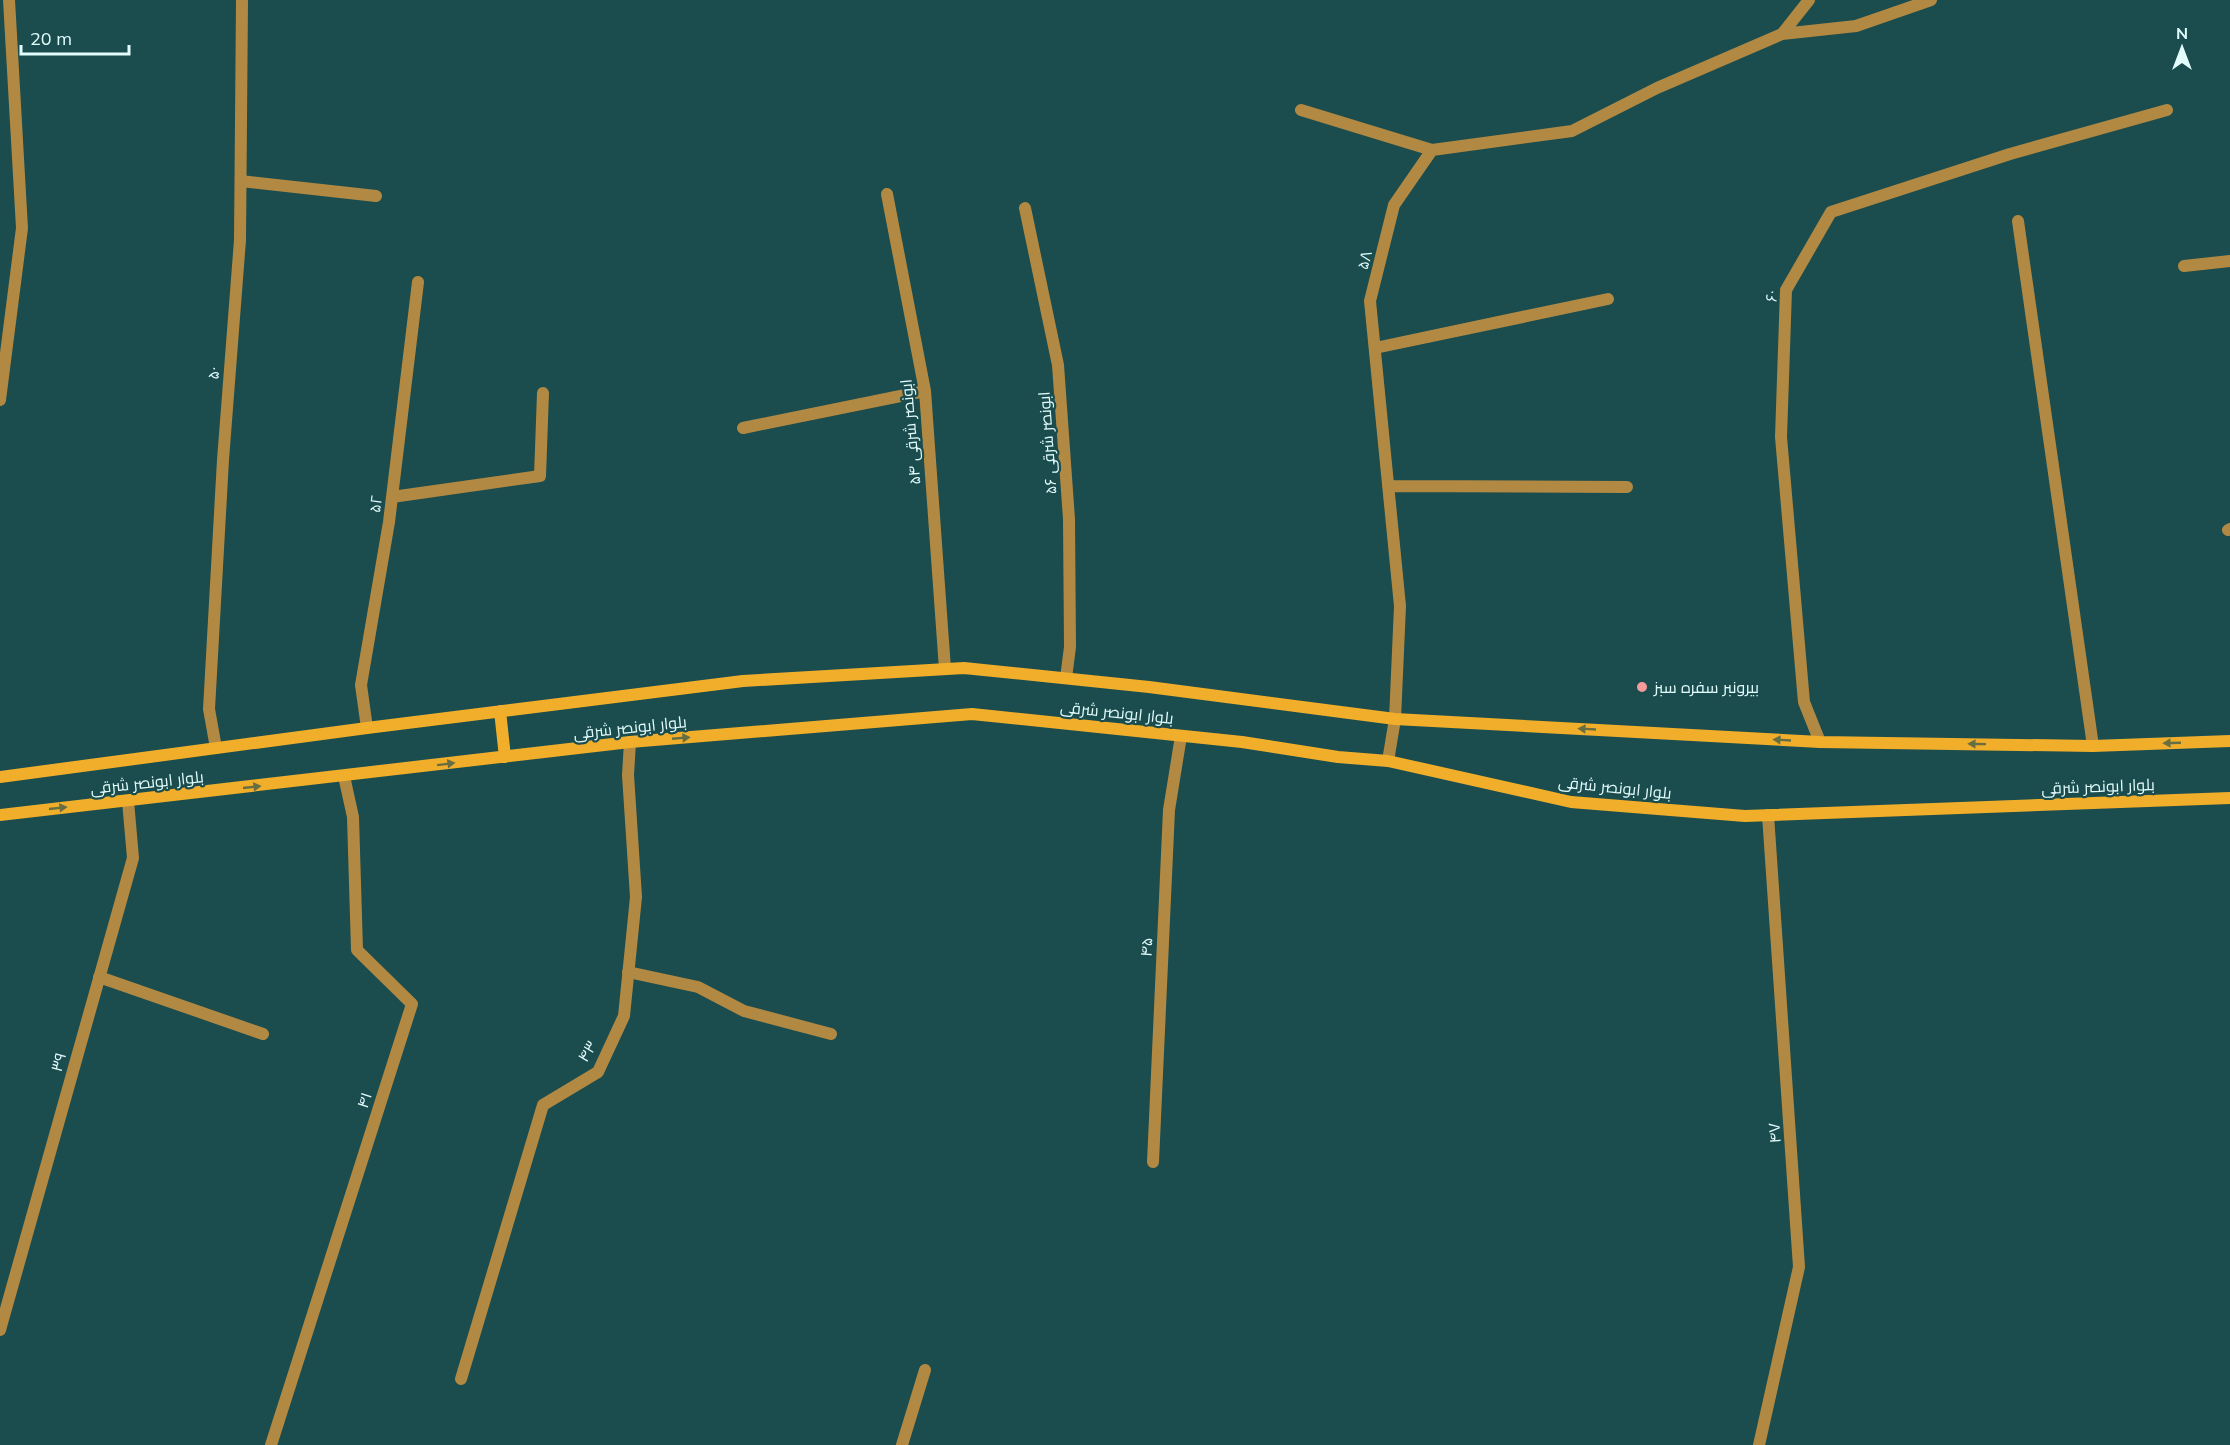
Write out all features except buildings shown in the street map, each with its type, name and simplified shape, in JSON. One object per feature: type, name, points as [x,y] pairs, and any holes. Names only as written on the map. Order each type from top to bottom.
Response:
[{"type":"main road","name":"بلوار ابونصر شرقی","points":[[0,777],[743,681],[964,668],[1149,687],[1395,719],[1820,742],[2093,746],[2230,741]]},
{"type":"main road","points":[[500,711],[505,757]]},
{"type":"main road","name":"بلوار ابونصر شرقی","points":[[0,815],[630,742],[972,714],[1242,742],[1338,757],[1388,761],[1571,802],[1745,816],[2230,798]]},
{"type":"street","points":[[0,400],[21,228],[9,0]]},
{"type":"street","name":"۵۰","points":[[216,748],[209,709],[223,460],[240,240],[242,0]]},
{"type":"street","points":[[1782,34],[1809,0]]},
{"type":"street","points":[[1301,110],[1432,150],[1572,131],[1657,88],[1782,34],[1856,26],[1931,0]]},
{"type":"street","name":"۶۰","points":[[1820,742],[1804,702],[1781,437],[1786,290],[1831,212],[2010,154],[2167,110]]},
{"type":"street","name":"۵۸","points":[[1388,761],[1395,719],[1400,606],[1370,301],[1394,205],[1432,150]]},
{"type":"street","points":[[241,181],[376,196]]},
{"type":"street","name":"ابونصر شرقی ۵۴","points":[[887,194],[925,391],[945,669]]},
{"type":"street","name":"ابونصر شرقی ۵۶","points":[[1025,208],[1058,365],[1069,519],[1070,647],[1066,678]]},
{"type":"street","points":[[2018,221],[2093,746]]},
{"type":"street","points":[[2184,266],[2230,261]]},
{"type":"street","name":"۵۲","points":[[367,728],[362,685],[392,497],[418,282]]},
{"type":"street","points":[[1375,348],[1608,299]]},
{"type":"street","points":[[743,428],[925,391]]},
{"type":"street","points":[[392,497],[540,476],[543,393]]},
{"type":"street","points":[[1388,486],[1627,487]]},
{"type":"street","name":"۴۵","points":[[1153,1162],[1169,810],[1181,736]]},
{"type":"street","name":"۴۳","points":[[461,1379],[543,1105],[598,1072],[624,1016],[636,897],[628,775],[630,742]]},
{"type":"street","name":"۴۱","points":[[271,1445],[412,1004],[357,950],[353,817],[344,776]]},
{"type":"street","name":"۳۹","points":[[0,1330],[133,858],[128,801]]},
{"type":"street","name":"۴۷","points":[[1759,1445],[1800,1267],[1768,815]]},
{"type":"street","points":[[628,972],[698,987],[744,1011],[831,1034]]},
{"type":"street","points":[[99,977],[263,1034]]},
{"type":"street","points":[[902,1445],[925,1370]]},
{"type":"place","name":"بیرونبر سفره سبز","points":[[1642,687]]}]
